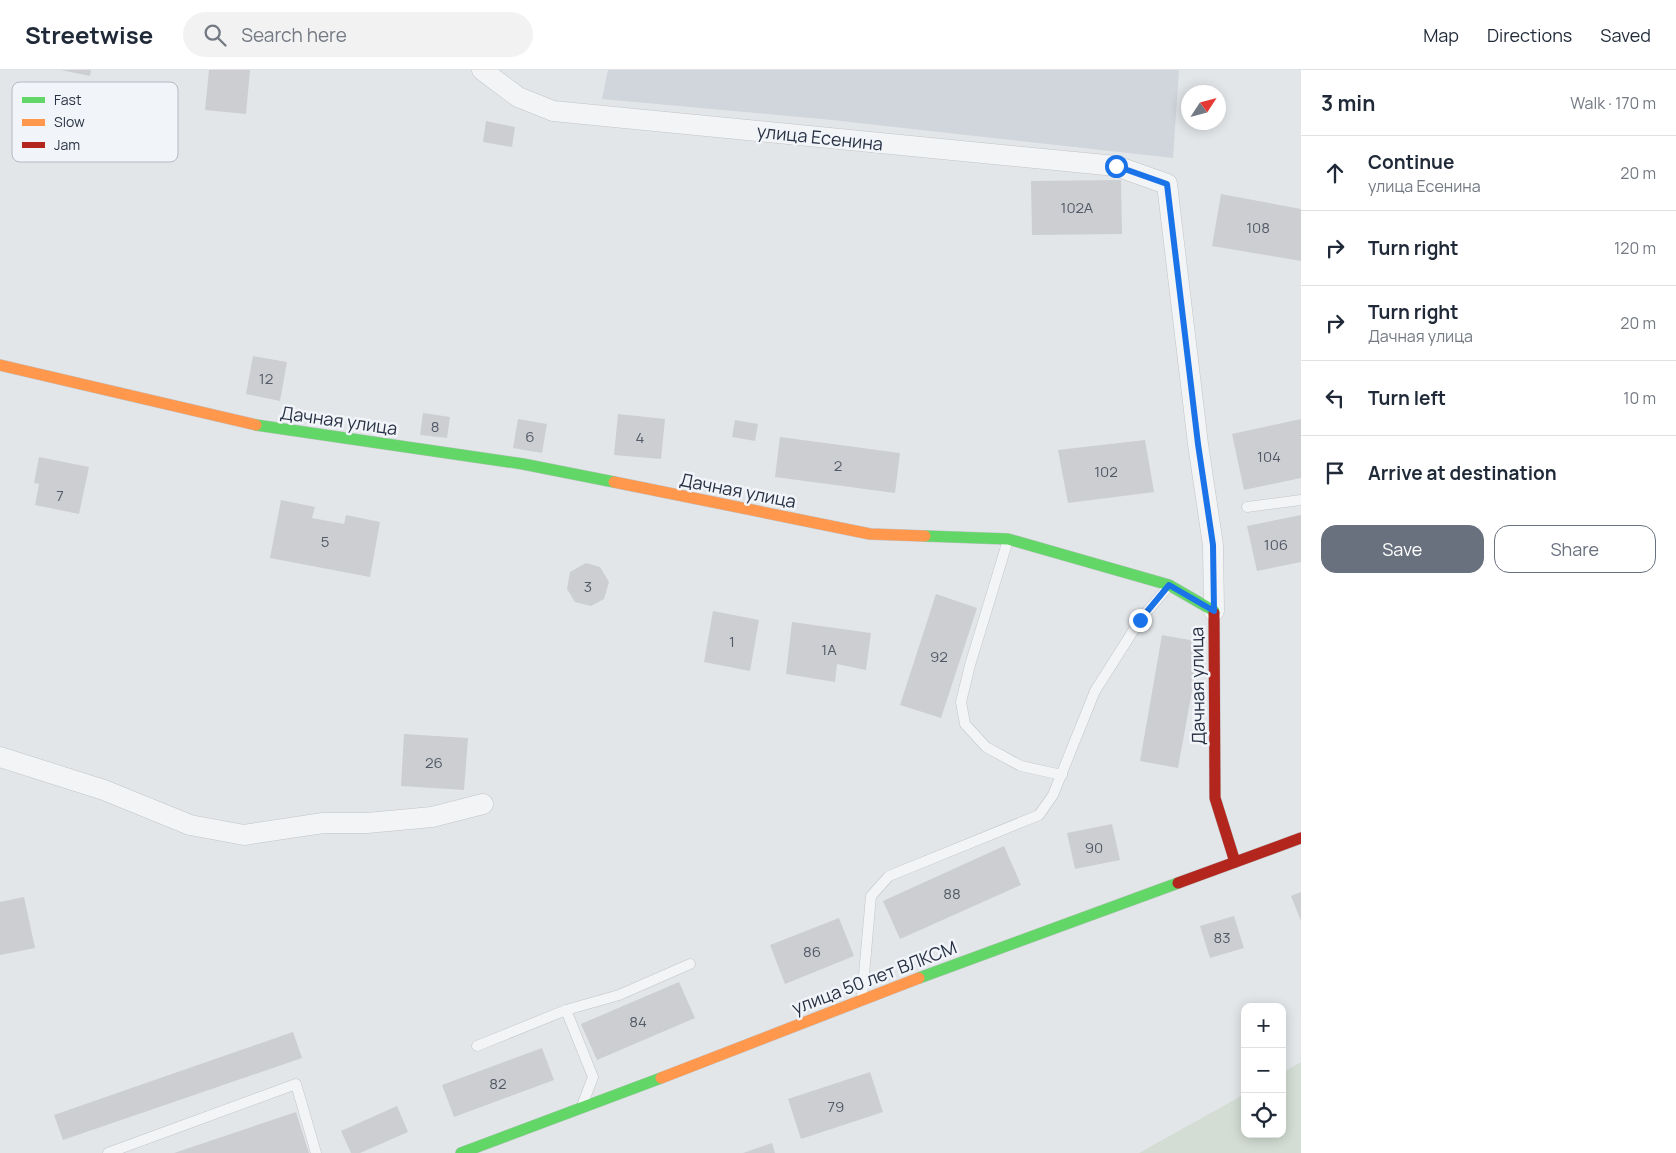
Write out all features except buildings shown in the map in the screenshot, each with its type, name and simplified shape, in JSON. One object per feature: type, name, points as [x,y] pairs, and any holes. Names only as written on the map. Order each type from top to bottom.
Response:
[{"type":"street","name":"улица Есенина","points":[[482,70],[518,97],[553,111],[1116,166],[1167,184],[1198,444],[1213,545],[1214,611]]},
{"type":"street","name":"Дачная улица","points":[[0,365],[266,427],[523,464],[870,534],[1008,539],[1169,585],[1214,611],[1215,798],[1235,862]]},
{"type":"street","points":[[0,757],[104,790],[190,825],[244,835],[323,823],[432,817],[482,804]]},
{"type":"street","name":"улица 50 лет ВЛКСМ","points":[[461,1153],[581,1109],[862,1000],[1301,838]]},
{"type":"lane","points":[[1247,507],[1301,500]]},
{"type":"lane","points":[[1008,539],[961,702],[965,724],[986,747],[1022,766],[1062,776]]},
{"type":"lane","points":[[862,1000],[871,896],[888,876],[1039,815],[1054,795],[1095,692],[1140,620],[1169,585]]},
{"type":"lane","points":[[477,1046],[566,1010],[619,995],[690,964]]},
{"type":"lane","points":[[566,1010],[593,1077],[581,1109]]},
{"type":"lane","points":[[108,1153],[296,1084],[316,1153]]},
{"type":"shaded area","points":[[608,70],[1179,70],[1173,158],[832,120],[602,99]]},
{"type":"shaded area","points":[[1301,1062],[1301,1153],[1139,1153],[1241,1096],[1241,1138],[1286,1138],[1286,1071]]},
{"type":"traffic: fast","points":[[256,425],[523,464],[614,482]]},
{"type":"traffic: fast","points":[[925,536],[1008,539],[1169,585],[1214,611],[1214,613]]},
{"type":"traffic: fast","points":[[919,978],[1178,883]]},
{"type":"traffic: fast","points":[[461,1153],[661,1078]]},
{"type":"traffic: slow","points":[[0,365],[256,425]]},
{"type":"traffic: slow","points":[[614,482],[870,534],[925,536]]},
{"type":"traffic: slow","points":[[661,1078],[919,978]]},
{"type":"traffic: jam","points":[[1214,613],[1215,798],[1235,862]]},
{"type":"traffic: jam","points":[[1178,883],[1301,838]]},
{"type":"route","points":[[1116,166],[1167,184],[1198,444],[1213,545],[1214,611],[1169,585],[1140,620]]}]
